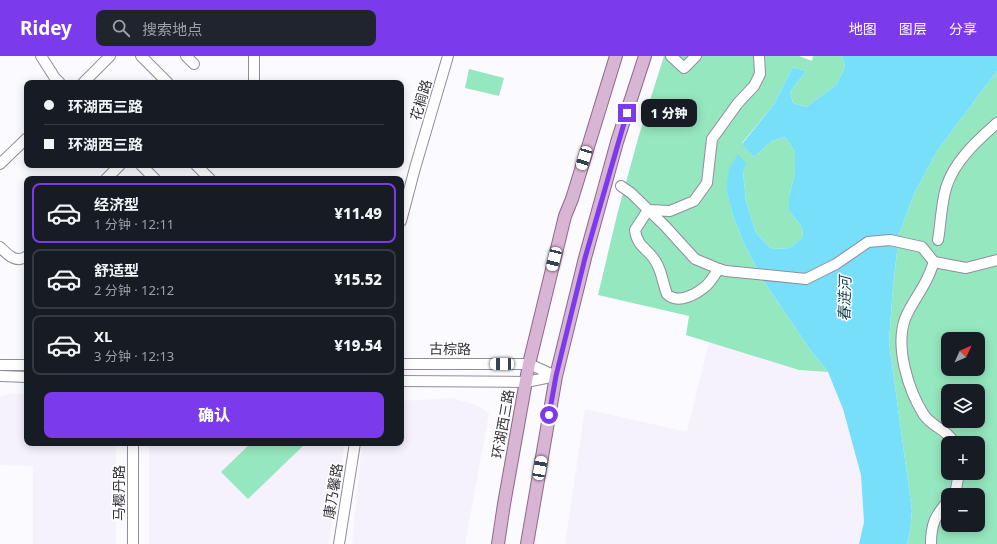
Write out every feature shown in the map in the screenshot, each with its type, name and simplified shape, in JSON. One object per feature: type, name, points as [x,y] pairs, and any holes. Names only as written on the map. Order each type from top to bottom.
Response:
[{"type":"main road","name":"环湖西三路","points":[[498,544],[529,364],[565,216],[572,199],[616,56]]},
{"type":"main road","points":[[527,544],[556,376],[587,250],[618,142],[645,56]]},
{"type":"street","points":[[41,56],[57,80]]},
{"type":"street","points":[[86,80],[110,56]]},
{"type":"street","points":[[140,56],[165,80]]},
{"type":"street","points":[[186,56],[194,64]]},
{"type":"street","points":[[254,56],[254,80]]},
{"type":"street","name":"花榈路","points":[[404,210],[448,56]]},
{"type":"street","points":[[670,56],[684,68],[696,56]]},
{"type":"street","points":[[648,210],[670,211],[694,201],[703,189],[707,183],[712,140],[738,103],[754,86],[760,74],[759,56]]},
{"type":"street","points":[[938,240],[946,188],[952,174],[962,158],[997,123]]},
{"type":"street","points":[[0,164],[24,141]]},
{"type":"street","points":[[109,176],[117,168]]},
{"type":"street","points":[[144,168],[152,176]]},
{"type":"street","points":[[199,168],[207,176]]},
{"type":"street","points":[[621,186],[631,193],[665,226],[695,259],[722,270],[806,279],[836,264],[868,242],[890,240],[922,247],[934,262],[966,268],[997,260]]},
{"type":"street","points":[[648,210],[635,230],[636,239],[653,256],[658,264],[667,294],[670,297],[676,300],[687,298],[707,285],[722,270]]},
{"type":"street","points":[[0,247],[15,260],[20,260],[24,258]]},
{"type":"street","points":[[934,262],[927,279],[905,319],[902,337],[903,360],[913,394],[924,415],[931,424],[945,431],[950,436]]},
{"type":"street","name":"古棕路","points":[[404,364],[529,364],[556,376]]},
{"type":"street","points":[[0,365],[24,365]]},
{"type":"street","points":[[0,376],[24,376]]},
{"type":"street","points":[[404,381],[526,382],[556,376]]},
{"type":"street","name":"马樱丹路","points":[[133,446],[133,544]]},
{"type":"street","name":"康乃馨路","points":[[339,544],[355,446]]},
{"type":"street","points":[[931,544],[933,522],[941,509]]},
{"type":"shaded area","points":[[709,342],[799,370],[828,372],[843,409],[861,475],[864,522],[859,544],[565,544],[585,409],[687,432]]},
{"type":"shaded area","points":[[8,394],[24,394],[24,446],[116,446],[116,544],[33,544],[33,466],[0,465],[0,397]]},
{"type":"shaded area","points":[[452,398],[476,405],[489,413],[465,544],[352,544],[362,446],[404,446],[404,401]]},
{"type":"shaded area","points":[[149,446],[344,446],[328,544],[149,544]]},
{"type":"green space","points":[[664,56],[799,56],[812,61],[813,56],[842,56],[845,67],[836,85],[806,107],[793,103],[790,92],[806,71],[793,67],[774,104],[742,143],[754,157],[772,141],[785,137],[795,152],[795,174],[789,197],[789,211],[802,227],[803,237],[790,248],[772,249],[756,233],[746,201],[743,171],[726,188],[733,216],[744,244],[763,280],[809,348],[828,372],[799,370],[686,335],[689,316],[598,295],[617,215],[639,135]]},
{"type":"green space","points":[[469,69],[504,78],[499,96],[465,88]]},
{"type":"green space","points":[[997,71],[997,544],[907,544],[912,511],[889,342],[899,234],[914,194],[937,151]]},
{"type":"green space","points":[[248,446],[303,446],[248,499],[221,472]]},
{"type":"water","name":"春涟河","points":[[842,56],[997,56],[997,71],[937,151],[914,194],[899,234],[889,342],[912,511],[907,544],[859,544],[864,522],[861,475],[843,409],[828,372],[809,348],[763,280],[744,244],[733,216],[726,189],[729,169],[738,154],[746,164],[743,171],[746,201],[756,233],[772,249],[790,248],[803,237],[802,227],[789,211],[789,197],[795,174],[795,152],[785,137],[772,141],[754,157],[742,144],[774,104],[793,67],[806,71],[790,92],[793,103],[806,107],[836,85],[845,67]]},
{"type":"route","points":[[549,415],[556,376],[585,258],[627,113]]}]
